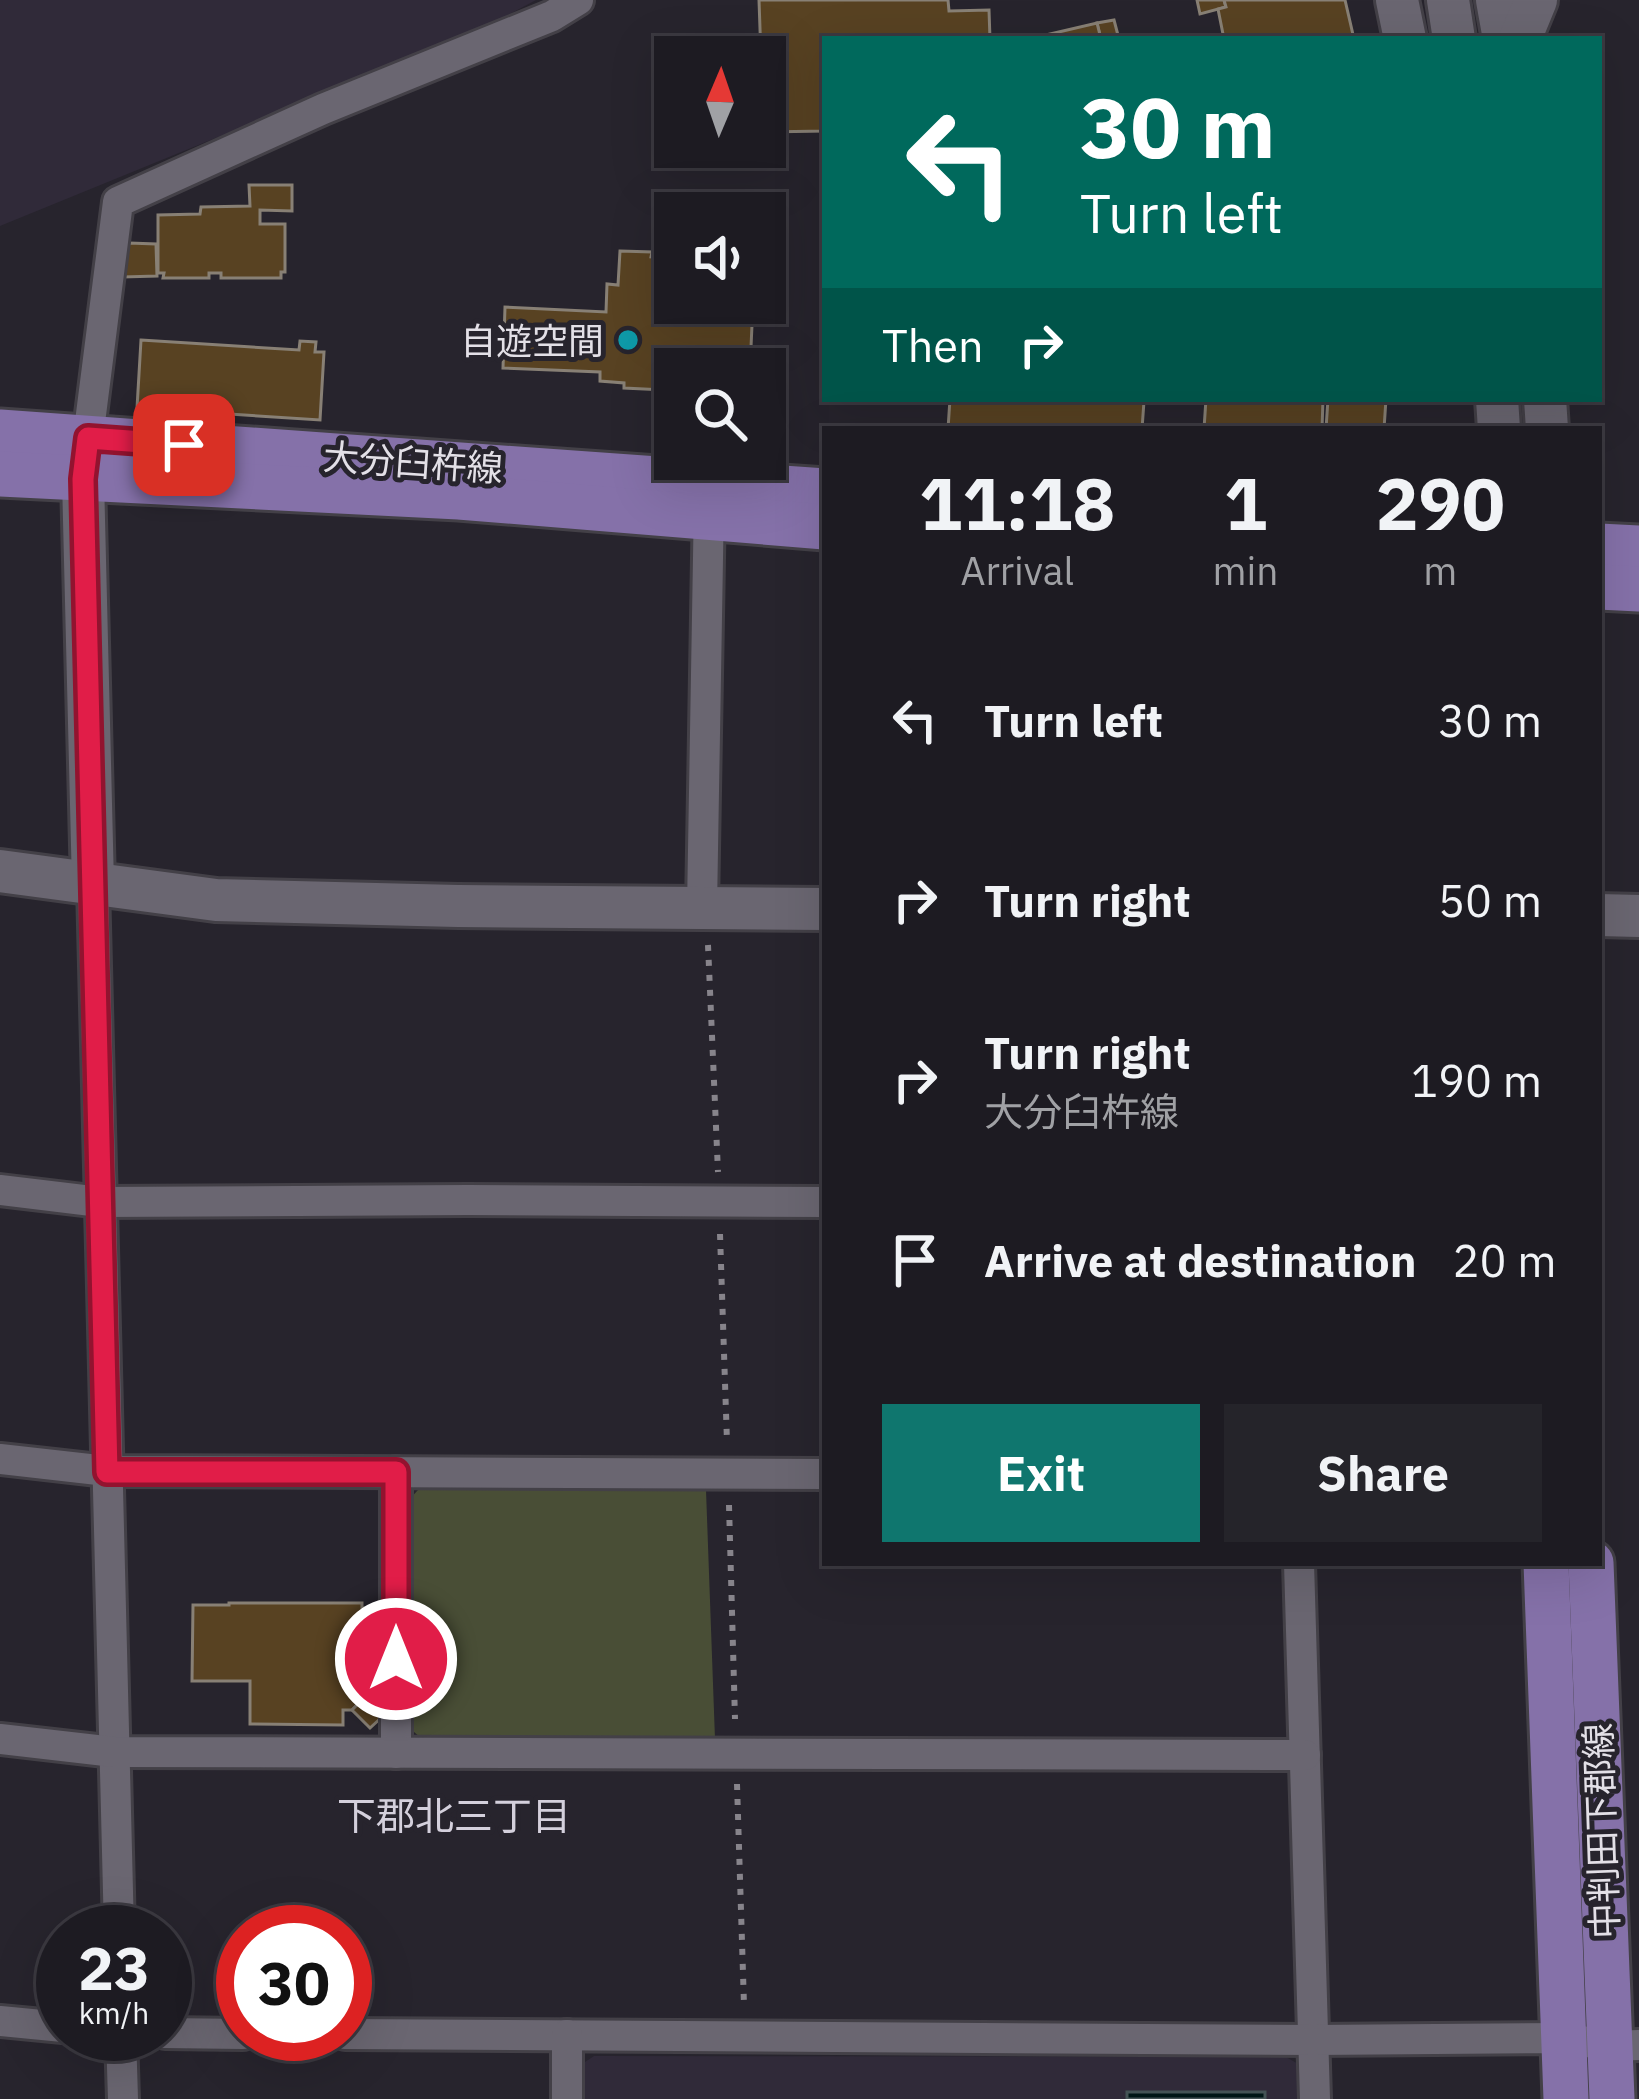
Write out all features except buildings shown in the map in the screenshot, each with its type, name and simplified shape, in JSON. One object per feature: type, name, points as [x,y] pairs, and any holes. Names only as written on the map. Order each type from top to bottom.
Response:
[{"type":"main road","name":"大分臼杵線","points":[[0,432],[86,459],[459,497],[709,500],[822,491]]},
{"type":"main road","name":"大分臼杵線","points":[[0,474],[86,459]]},
{"type":"main road","name":"大分臼杵線","points":[[709,500],[822,526]]},
{"type":"main road","name":"中判田下郡線","points":[[1546,1566],[1566,2099]]},
{"type":"main road","name":"中判田下郡線","points":[[1591,1566],[1624,2045],[1612,2099]]},
{"type":"street","points":[[118,1905],[86,459],[118,202],[323,109],[552,16],[578,0]]},
{"type":"street","points":[[1396,0],[1405,36]]},
{"type":"street","points":[[1448,0],[1454,36]]},
{"type":"street","points":[[1497,0],[1503,36]]},
{"type":"street","points":[[1521,36],[1536,0]]},
{"type":"street","points":[[702,908],[709,500]]},
{"type":"street","points":[[0,871],[216,900],[822,909]]},
{"type":"street","points":[[1602,915],[1639,916]]},
{"type":"street","points":[[0,1190],[100,1202],[822,1202]]},
{"type":"street","points":[[0,1459],[107,1472],[822,1474]]},
{"type":"street","points":[[396,1472],[396,1753]]},
{"type":"street","points":[[1299,1566],[1315,2099]]},
{"type":"street","points":[[0,1739],[114,1752],[1305,1755]]},
{"type":"street","points":[[0,2021],[36,2024]]},
{"type":"street","points":[[372,2034],[1314,2041],[1565,2038],[1624,2045]]},
{"type":"street","points":[[567,2035],[567,2099]]},
{"type":"street","points":[[122,2061],[123,2099]]},
{"type":"path","points":[[702,908],[708,938],[719,1181]]},
{"type":"path","points":[[719,1218],[727,1458]]},
{"type":"path","points":[[728,1489],[735,1718]]},
{"type":"path","points":[[737,1772],[745,2035]]},
{"type":"shaded area","points":[[0,0],[536,0],[402,62],[0,226]]},
{"type":"shaded area","points":[[594,2056],[1286,2057],[1300,2065],[1299,2099],[580,2099],[579,2066]]},
{"type":"shaded area","points":[[1127,2092],[1265,2092],[1265,2099],[1127,2099]]},
{"type":"green space","points":[[418,1490],[706,1490],[715,1739],[421,1738],[407,1726],[406,1503]]},
{"type":"place","name":"自遊空間","points":[[628,340]]},
{"type":"district","name":"下郡北三丁目","points":[[454,1815]]},
{"type":"route","points":[[184,445],[88,438],[83,479],[107,1472],[396,1472],[396,1659]]}]
